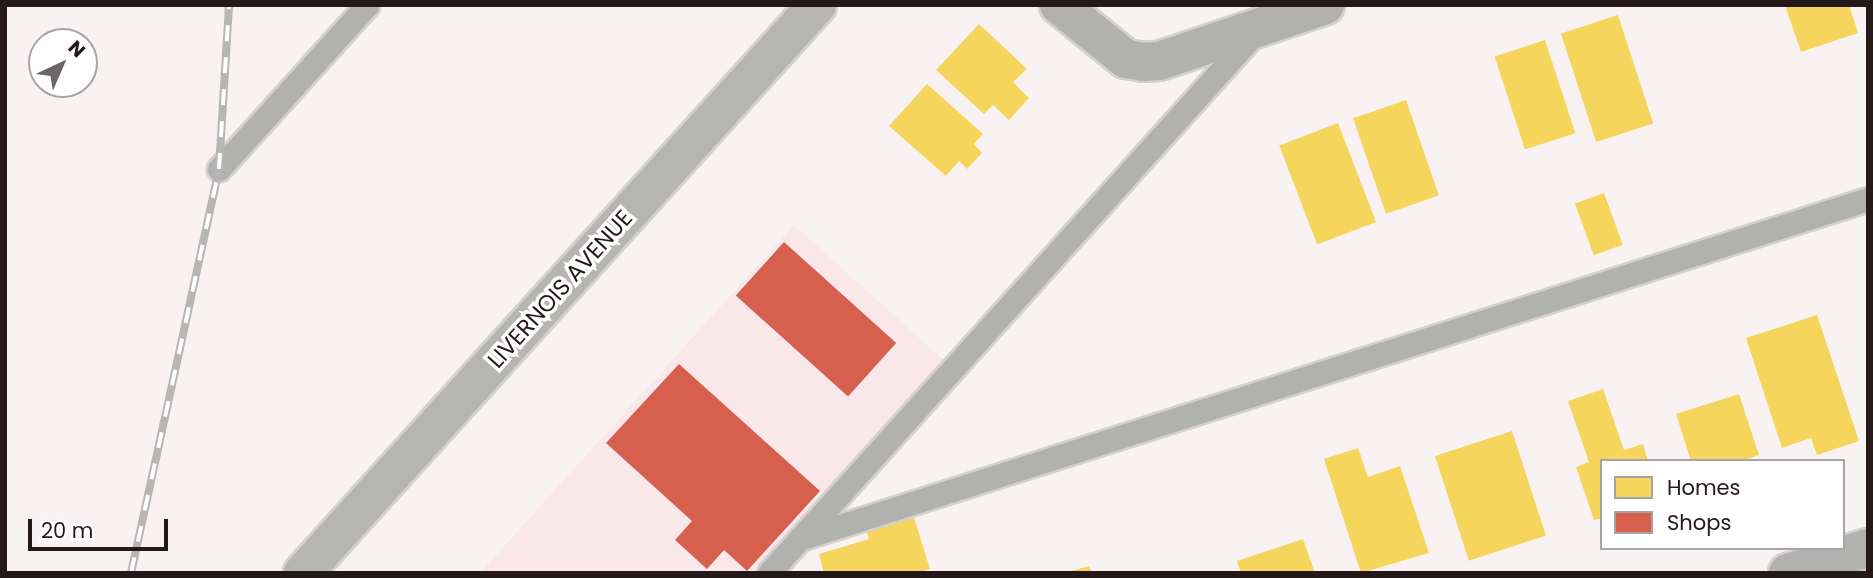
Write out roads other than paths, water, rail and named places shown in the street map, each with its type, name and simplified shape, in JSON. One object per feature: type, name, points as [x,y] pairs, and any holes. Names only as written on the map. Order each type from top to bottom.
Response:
[{"type":"main road","name":"LIVERNOIS AVENUE","points":[[303,573],[817,5]]},
{"type":"street","points":[[1059,5],[1126,60],[1144,62],[1159,61],[1281,17],[1325,5]]},
{"type":"street","points":[[1788,573],[1868,548]]},
{"type":"lane","points":[[219,169],[367,5]]},
{"type":"lane","points":[[769,573],[1281,17]]},
{"type":"lane","points":[[799,539],[1868,199]]},
{"type":"railway","points":[[131,573],[219,169],[229,5]]}]
